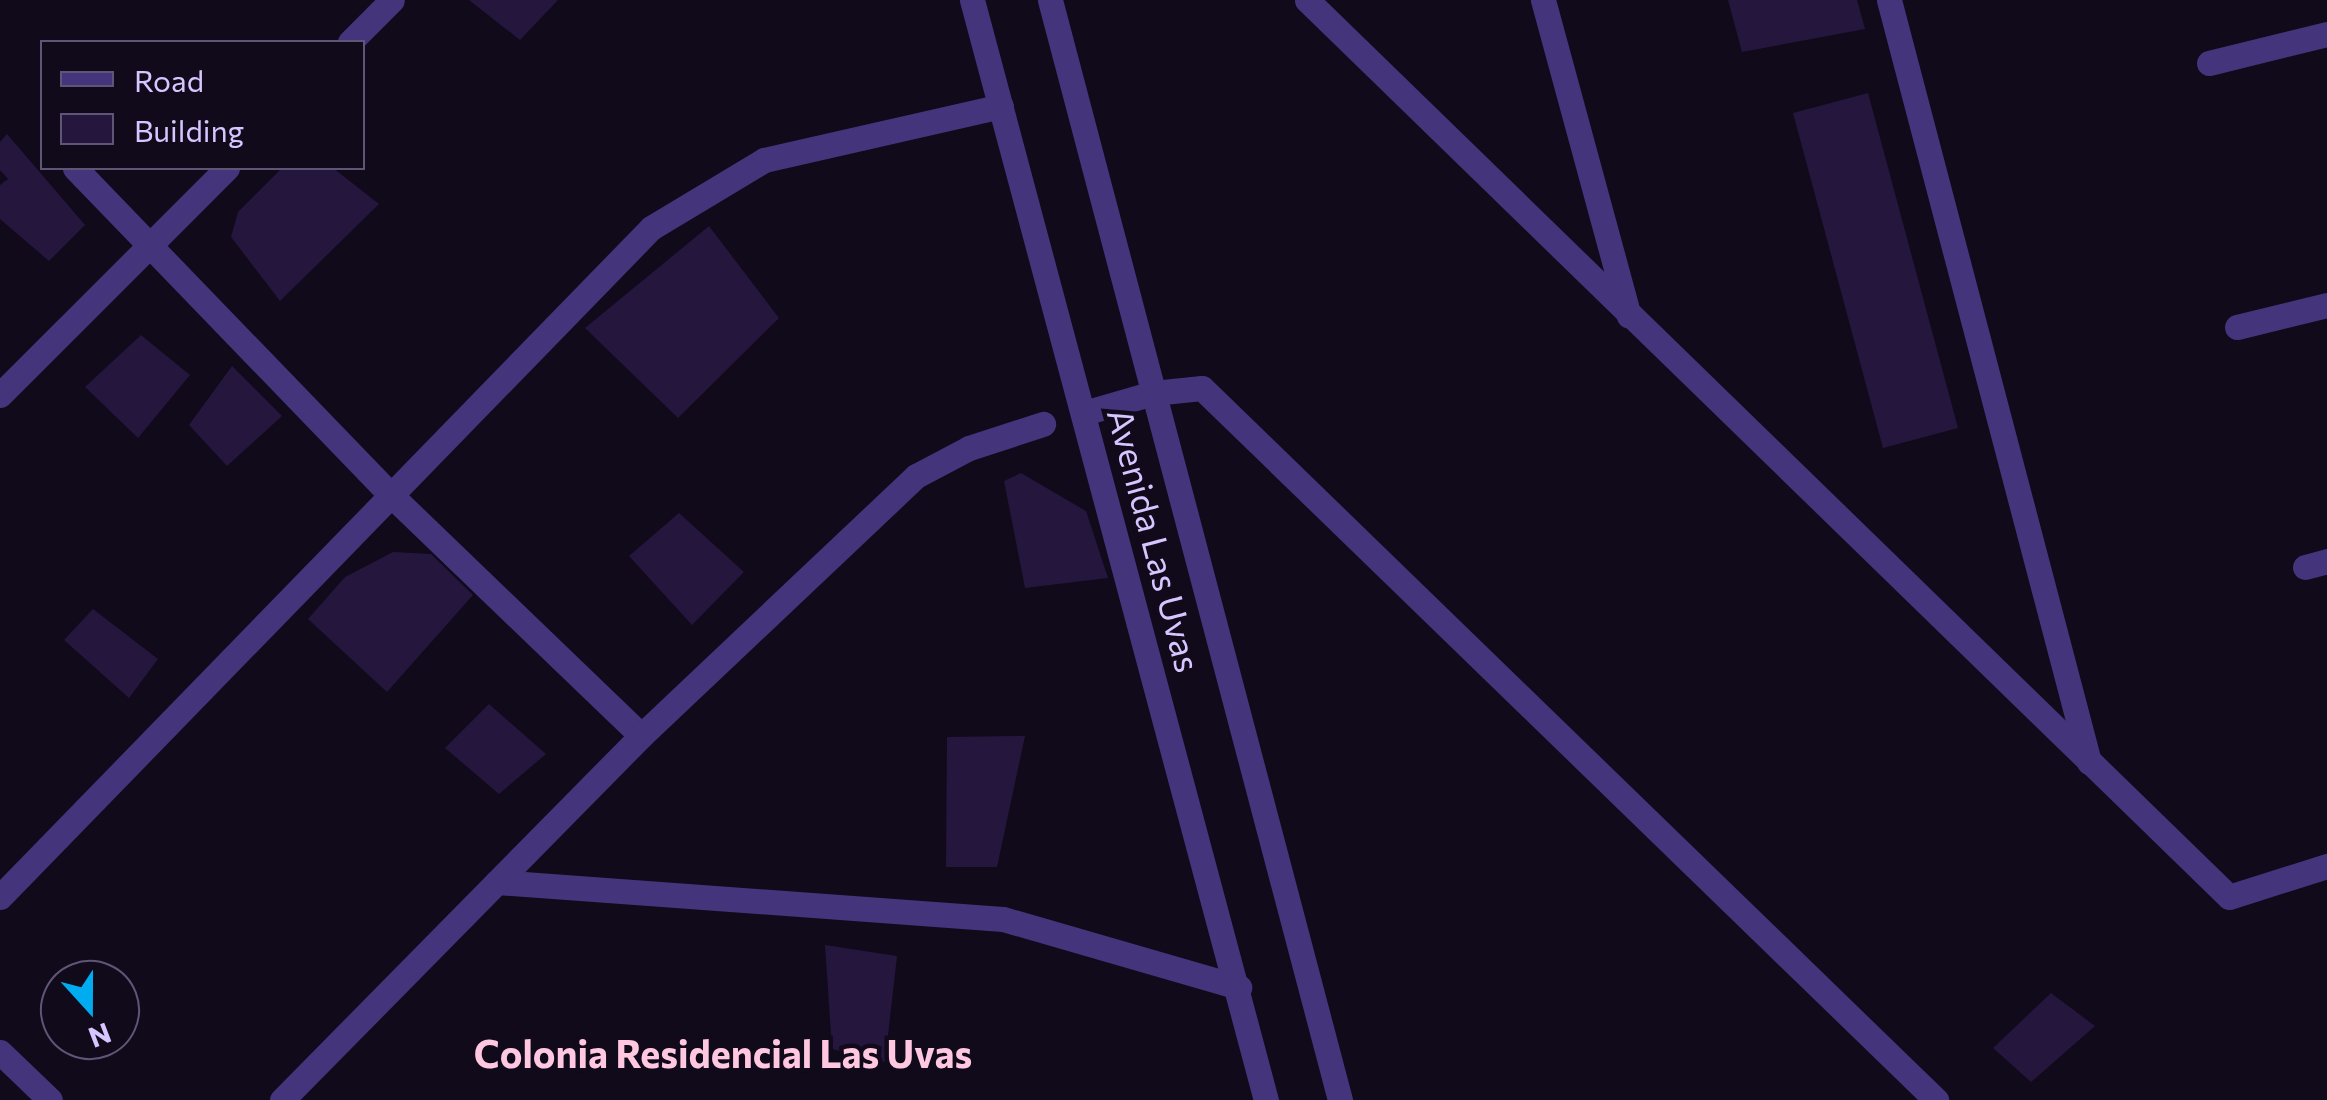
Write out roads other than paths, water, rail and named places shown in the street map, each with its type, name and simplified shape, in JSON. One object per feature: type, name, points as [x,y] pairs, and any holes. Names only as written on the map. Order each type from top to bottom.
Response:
[{"type":"street","points":[[352,40],[392,0]]},
{"type":"street","name":"Avenida Las Uvas","points":[[972,0],[1239,987],[1266,1100]]},
{"type":"street","name":"Avenida Las Uvas","points":[[1050,0],[1340,1100]]},
{"type":"street","points":[[1307,0],[2229,897],[2327,866]]},
{"type":"street","points":[[1543,0],[1629,316]]},
{"type":"street","points":[[1889,0],[2089,762]]},
{"type":"street","points":[[2209,63],[2327,34]]},
{"type":"street","points":[[0,897],[652,228],[764,160],[1001,106]]},
{"type":"street","points":[[77,170],[392,494],[641,736]]},
{"type":"street","points":[[0,395],[225,170]]},
{"type":"street","points":[[2236,327],[2327,305]]},
{"type":"street","points":[[1084,414],[1154,393],[1202,388],[1260,440],[1936,1100]]},
{"type":"street","points":[[282,1100],[641,736],[916,476],[969,448],[1043,424]]},
{"type":"street","points":[[497,882],[1004,919],[1239,987]]},
{"type":"street","points":[[0,1052],[50,1100]]},
{"type":"district","name":"Colonia Residencial Las Uvas","points":[[723,1053]]}]
